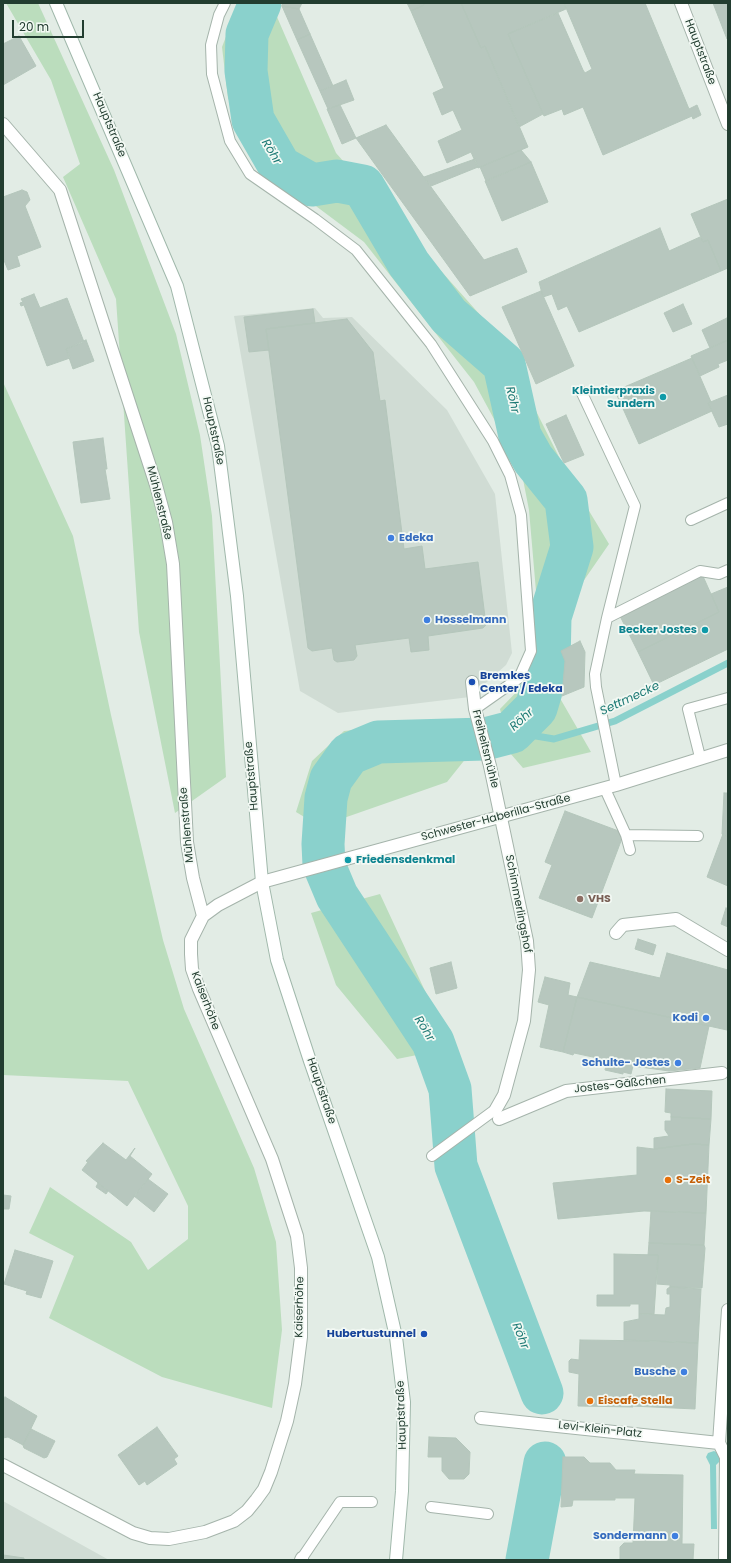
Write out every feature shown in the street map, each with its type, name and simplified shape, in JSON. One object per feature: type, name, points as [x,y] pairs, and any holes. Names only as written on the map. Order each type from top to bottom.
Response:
[{"type":"street","name":"Hauptstraße","points":[[56,3],[177,286],[218,446],[237,596],[262,882],[277,960],[310,1061],[378,1257],[396,1337],[404,1402],[402,1491],[396,1560]]},
{"type":"street","name":"Hauptstraße","points":[[681,3],[728,124]]},
{"type":"street","name":"Mühlenstraße","points":[[3,124],[60,190],[156,485],[166,522],[173,564],[187,842],[193,878],[203,916]]},
{"type":"street","name":"Freiheitsmühle","points":[[472,682],[475,710],[490,766],[501,816]]},
{"type":"street","name":"Schwester-Haberilla-Straße","points":[[262,882],[611,787],[700,757],[728,750]]},
{"type":"street","name":"Schimmerlingshof","points":[[498,1114],[524,1021],[529,970],[527,941],[501,816]]},
{"type":"street","name":"Kaiserhöhe","points":[[3,1465],[133,1533],[150,1538],[169,1539],[204,1532],[234,1521],[247,1511],[264,1489],[278,1456],[295,1384],[301,1337],[301,1268],[297,1236],[272,1159],[199,989],[192,969],[191,940],[203,916],[218,905],[262,882]]},
{"type":"street","points":[[616,933],[623,925],[676,919],[728,950]]},
{"type":"street","name":"Jostes-Gäßchen","points":[[498,1114],[566,1091],[722,1073]]},
{"type":"street","points":[[725,1560],[727,1526],[726,1456],[719,1443],[728,1310]]},
{"type":"street","name":"Levi-Klein-Platz","points":[[481,1418],[719,1443]]},
{"type":"lane","points":[[225,3],[219,15],[211,45],[212,74],[230,141],[250,174],[315,219],[356,250],[431,344],[493,441],[510,475],[521,514],[531,651],[519,678],[475,710]]},
{"type":"lane","points":[[581,392],[634,506],[606,618],[595,674],[596,688],[606,736],[611,787],[630,850]]},
{"type":"lane","points":[[691,520],[728,503]]},
{"type":"lane","points":[[606,618],[700,571],[719,574],[728,570]]},
{"type":"lane","points":[[700,757],[688,710],[728,698]]},
{"type":"lane","points":[[626,835],[698,836]]},
{"type":"lane","points":[[432,1156],[498,1114]]},
{"type":"lane","points":[[302,1559],[340,1502],[372,1502]]},
{"type":"lane","points":[[431,1507],[488,1514]]},
{"type":"shaded area","points":[[315,308],[323,318],[352,317],[447,410],[495,494],[512,653],[506,665],[470,697],[338,713],[300,691],[234,316]]},
{"type":"shaded area","points":[[3,1501],[109,1560],[3,1560]]},
{"type":"green space","points":[[6,3],[38,3],[114,170],[176,334],[200,435],[212,516],[226,777],[175,813],[139,632],[116,299],[63,177],[80,164],[51,80]]},
{"type":"green space","points":[[239,3],[277,3],[274,10],[336,153],[498,335],[571,481],[609,544],[560,615],[556,650],[557,693],[591,752],[523,768],[510,753],[500,709],[528,680],[541,649],[529,510],[521,469],[474,382],[364,242],[261,165],[228,98],[222,47]]},
{"type":"green space","points":[[3,382],[73,536],[111,715],[163,940],[184,1009],[254,1168],[276,1242],[282,1330],[272,1408],[162,1377],[49,1318],[74,1256],[29,1233],[50,1187],[131,1242],[148,1270],[188,1239],[188,1206],[128,1081],[3,1075]]},
{"type":"green space","points":[[458,719],[467,757],[447,782],[338,820],[311,821],[296,812],[312,761],[344,731]]},
{"type":"green space","points":[[380,894],[464,1075],[467,1120],[437,1137],[422,1054],[397,1059],[336,985],[311,913]]},
{"type":"water","points":[[714,1451],[718,1453],[721,1460],[716,1465],[717,1529],[711,1529],[710,1465],[706,1457],[708,1453]]},
{"type":"building","points":[[283,3],[302,3],[299,9],[282,6]]},
{"type":"building","points":[[407,3],[423,3],[424,5],[411,11]]},
{"type":"building","points":[[423,3],[461,3],[481,48],[485,46],[528,147],[478,168],[471,152],[447,163],[438,141],[462,130],[453,110],[442,115],[433,93],[444,88],[411,11],[424,5]]},
{"type":"building","points":[[461,3],[564,3],[566,9],[508,34],[543,114],[519,127],[485,46],[481,48]]},
{"type":"building","points":[[564,3],[645,3],[689,109],[697,105],[701,115],[693,119],[692,116],[603,155],[583,107],[564,115],[562,109],[544,116],[508,34],[558,13],[585,73],[592,69]]},
{"type":"building","points":[[713,3],[728,3],[728,39],[727,39]]},
{"type":"building","points":[[282,6],[299,9],[310,34],[297,40]]},
{"type":"building","points":[[310,34],[333,86],[320,91],[297,40]]},
{"type":"building","points":[[19,36],[36,66],[3,85],[3,44]]},
{"type":"building","points":[[346,80],[354,100],[328,109],[320,91]]},
{"type":"building","points":[[340,105],[356,138],[342,144],[327,109]]},
{"type":"building","points":[[386,125],[484,260],[517,248],[527,272],[470,296],[356,138]]},
{"type":"building","points":[[521,150],[531,162],[486,181],[480,167]]},
{"type":"building","points":[[475,159],[478,167],[431,186],[424,177]]},
{"type":"building","points":[[531,162],[548,202],[502,221],[485,181]]},
{"type":"building","points":[[22,190],[27,192],[30,200],[25,206],[41,247],[17,256],[20,266],[8,270],[3,258],[3,197]]},
{"type":"building","points":[[728,199],[728,268],[721,271],[708,240],[703,242],[691,214]]},
{"type":"building","points":[[660,228],[669,251],[700,237],[703,242],[708,240],[721,271],[579,332],[567,306],[558,310],[552,294],[543,297],[539,282]]},
{"type":"building","points":[[541,291],[574,366],[536,384],[502,307]]},
{"type":"building","points":[[34,294],[40,308],[67,298],[84,342],[66,349],[70,358],[47,366],[24,305],[21,306],[20,303],[23,302],[21,299]]},
{"type":"building","points":[[683,304],[692,324],[673,332],[664,313]]},
{"type":"building","points":[[313,309],[315,323],[266,329],[269,350],[249,352],[244,317]]},
{"type":"building","points":[[727,318],[728,340],[710,348],[702,330]]},
{"type":"building","points":[[347,319],[373,352],[380,401],[385,400],[404,549],[422,546],[425,569],[478,562],[486,625],[483,628],[428,636],[429,650],[411,652],[409,638],[355,645],[357,656],[354,660],[337,662],[334,660],[332,648],[312,651],[308,648],[266,329]]},
{"type":"building","points":[[86,340],[94,361],[73,369],[66,349]]},
{"type":"building","points":[[728,340],[728,360],[718,364],[719,367],[700,376],[691,356]]},
{"type":"building","name":"Kleintierpraxis Sundern","points":[[692,358],[711,402],[708,403],[712,411],[639,444],[615,391]]},
{"type":"building","points":[[728,395],[728,424],[719,427],[708,403]]},
{"type":"building","points":[[566,415],[584,455],[564,463],[546,424]]},
{"type":"building","points":[[103,438],[107,469],[105,469],[110,499],[81,503],[73,442]]},
{"type":"building","points":[[702,574],[719,612],[638,652],[619,614]]},
{"type":"building","name":"Becker Jostes","points":[[728,587],[728,649],[654,685],[638,652],[719,612],[711,594]]},
{"type":"building","points":[[580,641],[585,652],[584,687],[562,696],[565,661],[561,651]]},
{"type":"building","points":[[724,793],[728,793],[728,837],[722,834]]},
{"type":"building","points":[[565,811],[624,833],[592,918],[539,898],[552,865],[545,862]]},
{"type":"building","points":[[723,834],[728,837],[728,886],[707,877]]},
{"type":"building","points":[[726,908],[728,909],[728,927],[721,924]]},
{"type":"building","points":[[638,939],[656,945],[653,955],[635,949]]},
{"type":"building","points":[[667,953],[728,970],[727,1030],[577,997],[590,962],[660,978]]},
{"type":"building","points":[[451,962],[457,988],[436,994],[430,968]]},
{"type":"building","points":[[545,977],[570,983],[568,995],[577,997],[563,1052],[540,1047],[549,1005],[538,1002]]},
{"type":"building","points":[[577,997],[709,1026],[700,1068],[669,1071],[633,1066],[631,1074],[623,1072],[623,1074],[605,1070],[607,1060],[563,1052]]},
{"type":"building","points":[[666,1089],[712,1091],[711,1119],[671,1117],[671,1113],[665,1112]]},
{"type":"building","points":[[671,1117],[711,1119],[709,1145],[693,1144],[654,1149],[654,1138],[669,1136],[665,1130],[665,1121],[671,1121]]},
{"type":"building","points":[[103,1143],[126,1160],[135,1148],[130,1156],[152,1174],[127,1206],[82,1170],[88,1162],[86,1161]]},
{"type":"building","points":[[693,1144],[709,1145],[706,1213],[644,1211],[558,1219],[553,1183],[637,1175],[637,1147],[654,1149]]},
{"type":"building","points":[[148,1179],[168,1194],[154,1212],[134,1196]]},
{"type":"building","points":[[98,1183],[108,1191],[106,1194],[96,1187]]},
{"type":"building","points":[[3,1195],[11,1196],[9,1209],[3,1209]]},
{"type":"building","points":[[651,1211],[706,1213],[704,1245],[649,1243]]},
{"type":"building","points":[[649,1243],[704,1245],[702,1288],[670,1287],[670,1285],[657,1284],[658,1255],[648,1255]]},
{"type":"building","points":[[15,1250],[53,1261],[41,1298],[26,1294],[27,1291],[4,1284]]},
{"type":"building","points":[[614,1254],[658,1255],[654,1314],[639,1314],[639,1304],[630,1304],[630,1306],[597,1306],[597,1295],[614,1295]]},
{"type":"building","points":[[670,1287],[701,1289],[698,1343],[624,1340],[624,1322],[639,1319],[639,1314],[665,1315],[666,1308],[670,1307],[670,1294],[667,1294],[667,1289]]},
{"type":"building","points":[[580,1340],[698,1343],[695,1409],[632,1406],[633,1407],[578,1406],[579,1374],[569,1372],[569,1361],[571,1359],[579,1360]]},
{"type":"building","points":[[5,1397],[37,1416],[23,1445],[8,1437],[3,1438],[3,1401]]},
{"type":"building","points":[[157,1427],[178,1456],[174,1459],[177,1464],[147,1485],[145,1481],[139,1485],[118,1455]]},
{"type":"building","points":[[31,1429],[55,1441],[47,1457],[44,1458],[24,1448],[23,1445]]},
{"type":"building","points":[[429,1437],[456,1438],[470,1452],[469,1474],[464,1479],[449,1479],[442,1471],[442,1457],[428,1457]]},
{"type":"building","points":[[563,1457],[584,1457],[590,1463],[610,1463],[616,1470],[635,1470],[634,1474],[683,1475],[682,1544],[694,1544],[693,1560],[620,1560],[620,1547],[624,1543],[633,1543],[635,1498],[615,1498],[615,1500],[573,1500],[572,1506],[561,1507]]},
{"type":"building","points":[[3,1555],[24,1558],[24,1560],[3,1560]]},
{"type":"waterway","name":"Röhr","points":[[260,3],[247,34],[246,71],[253,120],[280,167],[312,185],[337,181],[363,186],[409,264],[449,316],[504,364],[520,436],[533,459],[566,500],[572,547],[550,617],[549,664],[536,708],[512,732],[485,739],[378,742],[349,754],[331,779],[326,798],[323,844],[324,865],[337,896],[433,1042],[450,1089],[456,1166],[542,1393]]},
{"type":"waterway","name":"Settmecke","points":[[512,732],[554,739],[615,721],[728,663]]},
{"type":"waterway","name":"Röhr","points":[[527,1560],[545,1463]]},
{"type":"place","name":"Kleintierpraxis Sundern","points":[[663,397]]},
{"type":"place","name":"Edeka","points":[[391,538]]},
{"type":"place","name":"Hosselmann","points":[[427,620]]},
{"type":"place","name":"Becker Jostes","points":[[705,630]]},
{"type":"place","name":"Bremkes Center / Edeka","points":[[472,682]]},
{"type":"place","name":"Friedensdenkmal","points":[[348,860]]},
{"type":"place","name":"VHS","points":[[580,899]]},
{"type":"place","name":"Kodi","points":[[706,1018]]},
{"type":"place","name":"Schulte- Jostes","points":[[678,1063]]},
{"type":"place","name":"S-Zeit","points":[[668,1180]]},
{"type":"place","name":"Hubertustunnel","points":[[424,1334]]},
{"type":"place","name":"Busche","points":[[684,1372]]},
{"type":"place","name":"Eiscafe Stella","points":[[590,1401]]},
{"type":"place","name":"Sondermann","points":[[675,1536]]}]
